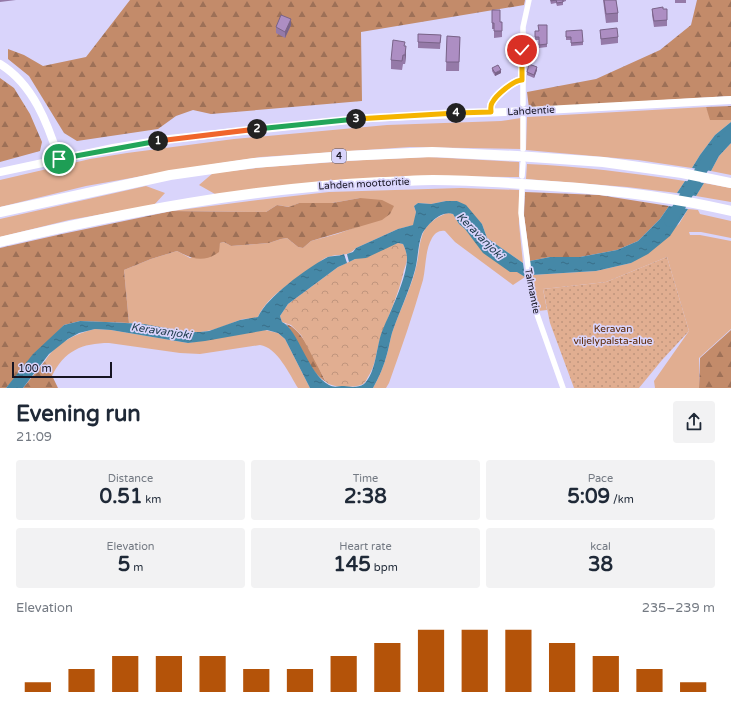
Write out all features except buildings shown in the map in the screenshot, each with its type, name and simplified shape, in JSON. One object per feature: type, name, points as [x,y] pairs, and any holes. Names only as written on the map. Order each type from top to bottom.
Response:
[{"type":"highway","name":"4","points":[[0,212],[170,175],[254,163],[345,156],[432,152],[603,162],[682,173],[731,183]]},
{"type":"highway","name":"Lahden moottoritie","points":[[0,242],[174,205],[257,192],[347,184],[432,180],[514,183],[601,190],[667,198],[731,211]]},
{"type":"main road","points":[[0,64],[18,79],[34,100],[52,135],[59,159]]},
{"type":"main road","points":[[491,112],[492,103],[497,97],[516,81],[522,80]]},
{"type":"main road","name":"Lahdentie","points":[[0,172],[113,148],[210,134],[368,118],[731,100]]},
{"type":"street","points":[[523,104],[523,27],[529,0]]},
{"type":"street","points":[[523,149],[524,118]]},
{"type":"street","points":[[522,176],[523,163]]},
{"type":"street","name":"Talmantie","points":[[522,190],[521,213],[526,261],[535,311],[563,388]]},
{"type":"green space","points":[[130,0],[525,0],[524,5],[361,32],[362,101],[211,114],[193,110],[176,116],[158,129],[77,141],[64,133],[29,76],[8,59],[8,49],[24,55],[43,66],[86,57]]},
{"type":"green space","points":[[697,0],[731,0],[731,96],[529,108],[527,92],[596,79],[660,50],[691,25]]},
{"type":"green space","points":[[0,78],[14,88],[30,114],[42,142],[40,151],[0,162]]},
{"type":"green space","points":[[731,106],[731,120],[710,120],[706,107]]},
{"type":"green space","points":[[706,107],[711,119],[731,120],[731,122],[715,135],[692,168],[638,160],[526,150],[527,117]]},
{"type":"green space","points":[[521,118],[521,149],[410,147],[261,157],[86,186],[0,207],[0,180],[90,159],[234,139],[387,125],[501,121]]},
{"type":"green space","points":[[731,143],[731,175],[711,171],[719,156]]},
{"type":"green space","points":[[429,157],[519,162],[519,177],[426,176],[215,194],[199,185],[213,173],[266,167]]},
{"type":"green space","points":[[527,164],[606,170],[685,181],[677,193],[627,187],[526,179]]},
{"type":"green space","points":[[704,183],[731,188],[731,202],[696,196]]},
{"type":"green space","points":[[146,186],[165,193],[154,205],[69,220],[0,237],[0,219]]},
{"type":"green space","points":[[461,188],[519,190],[519,224],[523,263],[487,238],[482,224],[457,201],[446,201],[431,204],[418,203],[414,206],[416,212],[414,225],[398,229],[356,248],[349,253],[324,258],[275,295],[262,309],[258,317],[243,319],[222,327],[202,332],[187,332],[129,323],[124,270],[151,259],[177,251],[190,258],[219,246],[220,243],[224,242],[231,246],[269,243],[287,238],[298,247],[303,248],[311,241],[362,225],[360,198],[332,203],[299,203],[290,207],[277,205],[266,212],[172,211],[329,192]]},
{"type":"green space","points":[[525,192],[599,195],[669,206],[660,219],[638,241],[617,250],[580,257],[550,257],[530,261],[524,215]]},
{"type":"green space","points":[[360,198],[382,200],[394,206],[390,214],[382,220],[311,241],[303,248],[298,247],[287,238],[269,243],[231,246],[224,242],[220,243],[219,252],[208,258],[193,258],[177,251],[151,259],[124,270],[129,323],[80,321],[64,325],[6,388],[0,388],[0,248],[172,211],[266,212],[277,205],[289,207],[299,203],[332,203]]},
{"type":"green space","points":[[688,209],[698,210],[700,214],[731,221],[731,238],[701,232],[689,232],[690,235],[700,235],[731,241],[731,329],[699,358],[699,388],[655,388],[654,381],[689,331],[667,257],[606,282],[543,289],[547,310],[538,311],[531,275],[596,271],[631,263],[679,224]]},
{"type":"green space","points":[[449,213],[453,214],[459,224],[474,240],[525,277],[513,285],[455,242],[445,231],[439,231],[436,233],[428,248],[423,280],[389,383],[386,388],[373,388],[383,367],[392,333],[412,281],[417,263],[420,242],[424,232],[432,221]]},
{"type":"green space","points":[[398,243],[403,244],[404,246],[407,254],[407,261],[380,339],[371,372],[364,383],[360,385],[344,387],[329,384],[326,382],[301,335],[291,325],[282,322],[280,316],[288,304],[338,267]]},
{"type":"green space","name":"Keravan viljelypalsta-alue","points":[[667,257],[689,331],[639,388],[574,388],[550,323],[543,289],[606,282]]},
{"type":"green space","points":[[286,324],[293,327],[299,333],[315,358],[326,382],[319,377],[309,363]]},
{"type":"green space","points":[[95,329],[111,330],[188,343],[265,330],[278,333],[285,339],[310,388],[298,388],[287,369],[277,356],[266,347],[260,345],[200,354],[99,343],[75,350],[62,360],[52,376],[45,361],[49,355],[60,344],[67,340]]},
{"type":"green space","points":[[731,330],[731,388],[699,388],[700,358]]},
{"type":"green space","points":[[45,361],[58,388],[23,388]]},
{"type":"water","points":[[731,122],[731,143],[719,156],[711,171],[692,168],[715,135]]},
{"type":"water","points":[[685,181],[704,183],[696,196],[677,193]]},
{"type":"water","points":[[446,201],[457,201],[466,205],[482,224],[487,238],[523,263],[525,277],[517,272],[510,272],[483,253],[465,229],[459,224],[453,214],[444,214],[435,219],[422,234],[413,278],[392,333],[384,363],[373,388],[310,388],[285,339],[278,333],[267,330],[188,343],[111,330],[95,329],[79,333],[68,339],[49,354],[23,388],[6,388],[33,354],[64,325],[80,321],[106,322],[144,324],[186,332],[209,331],[240,320],[258,317],[278,292],[298,276],[326,258],[344,254],[347,263],[338,267],[288,304],[280,316],[282,322],[288,326],[293,333],[315,372],[329,385],[336,387],[354,387],[362,385],[367,380],[372,370],[381,335],[403,279],[407,264],[407,256],[403,244],[398,243],[366,258],[355,259],[349,262],[347,254],[353,252],[356,248],[398,229],[413,225],[416,212],[414,206],[418,203],[431,204]]},
{"type":"water","points":[[669,206],[688,209],[670,236],[648,254],[631,263],[596,271],[531,275],[530,261],[550,257],[580,257],[617,250],[638,241],[660,219]]},
{"type":"waterway","name":"Keravanjoki","points":[[670,221],[705,164],[721,143],[731,134]]},
{"type":"route","points":[[59,159],[113,148],[210,134],[368,118],[491,112],[492,103],[497,97],[516,81],[522,80],[522,50]]}]
